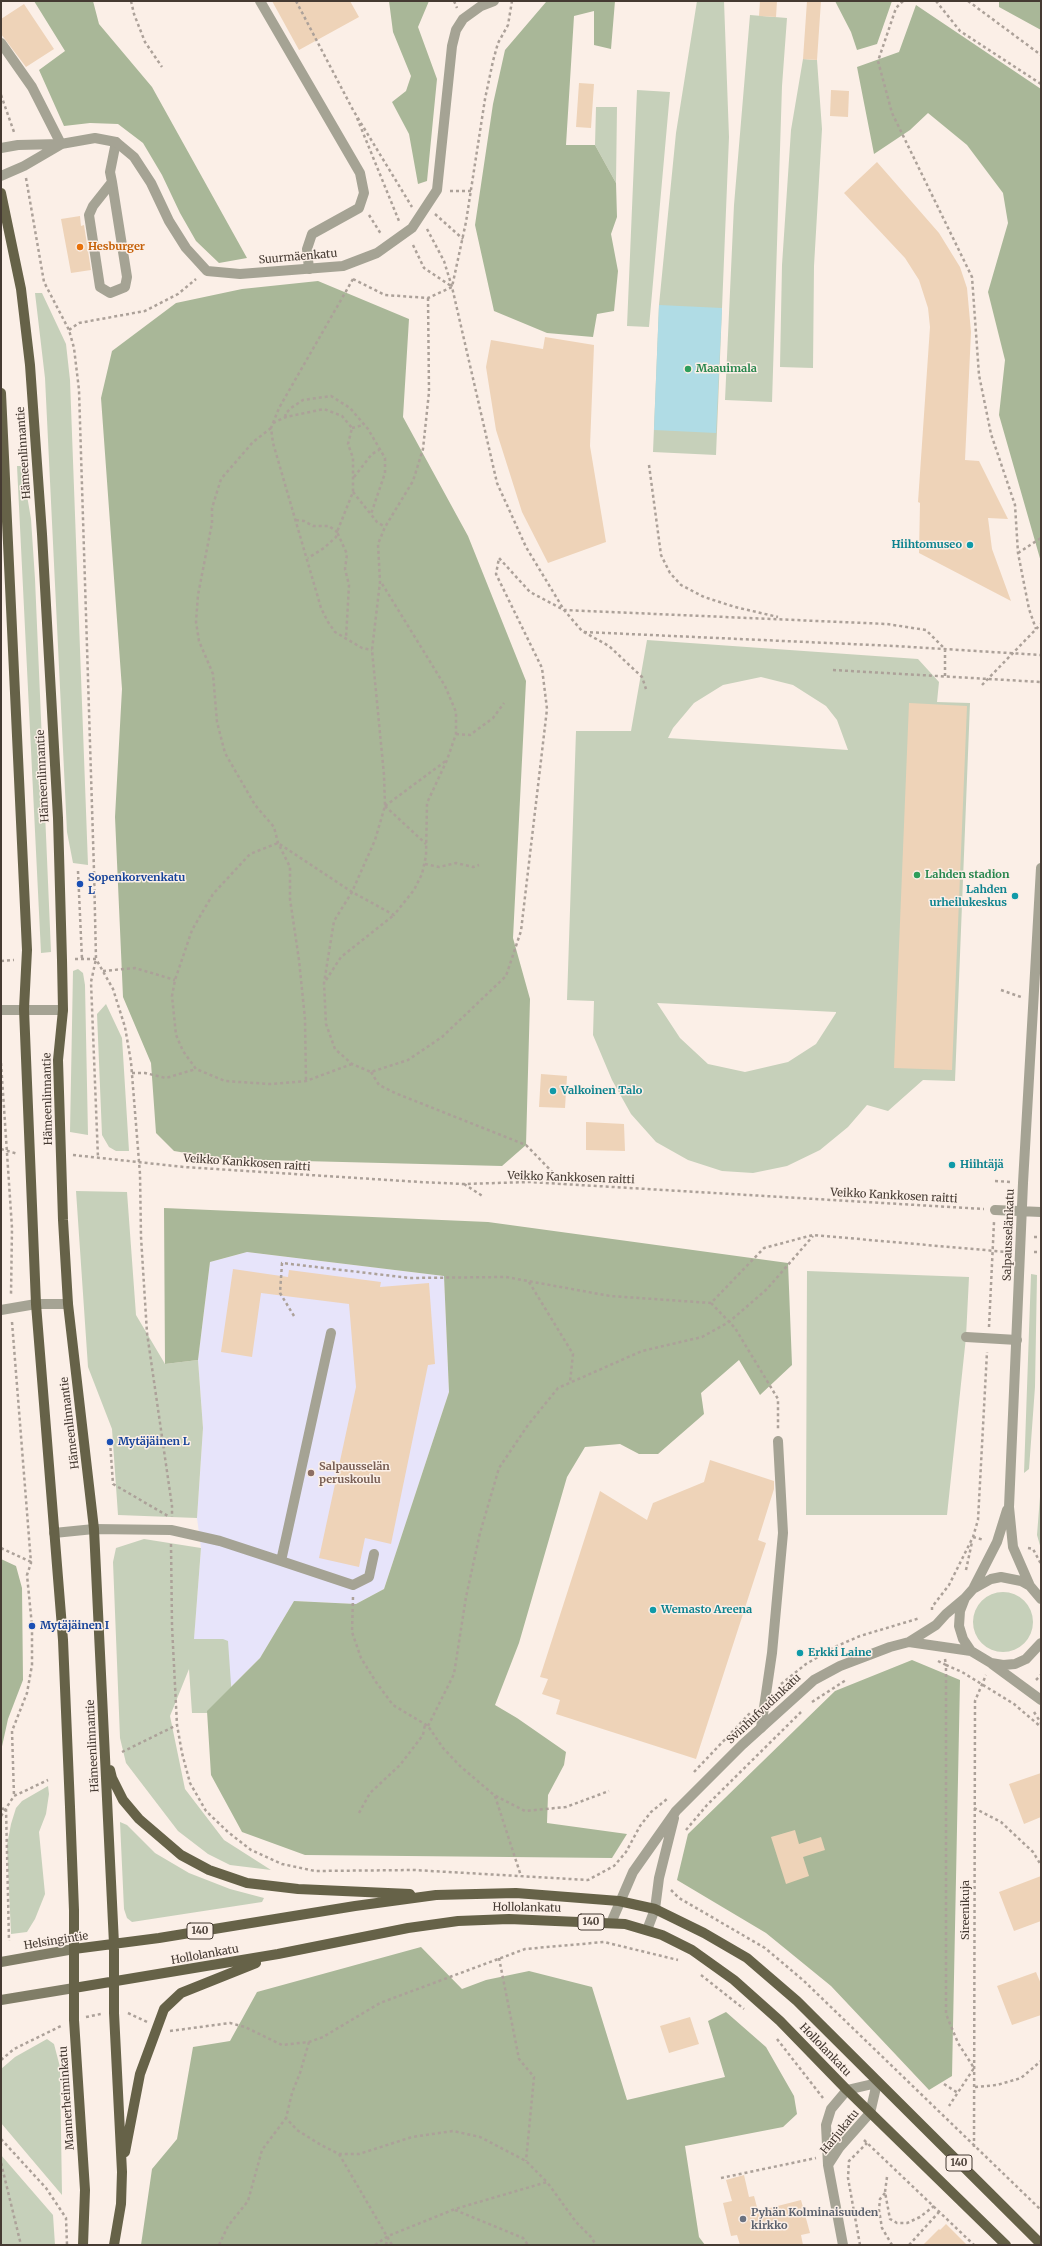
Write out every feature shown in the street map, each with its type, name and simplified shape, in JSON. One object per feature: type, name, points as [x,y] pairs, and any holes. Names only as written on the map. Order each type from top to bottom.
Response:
[{"type":"main road","name":"Hämeenlinnantie","points":[[1,193],[20,289],[30,365],[42,542],[58,818],[62,960],[62,1010],[58,1060],[63,1220],[68,1304],[94,1529],[114,1944],[113,1982]]},
{"type":"main road","name":"Hämeenlinnantie","points":[[1,393],[26,960],[24,1009],[36,1304],[63,1648],[74,1949]]},
{"type":"main road","points":[[105,1747],[112,1778],[123,1800],[139,1819],[181,1855],[209,1870],[247,1883],[298,1890],[436,1895]]},
{"type":"main road","name":"Hollolankatu","points":[[114,1944],[436,1895],[516,1893],[620,1901],[655,1909],[704,1933],[747,1958],[797,2001],[877,2083],[1041,2244]]},
{"type":"main road","name":"Hollolankatu","points":[[74,1988],[278,1954],[408,1928],[458,1920],[509,1919],[611,1923],[647,1930],[692,1950],[734,1980],[780,2021],[870,2113],[1006,2245]]},
{"type":"main road","name":"Helsingintie","points":[[1,1962],[74,1949],[114,1944]]},
{"type":"main road","name":"Mannerheiminkatu","points":[[74,1949],[74,2020],[85,2190],[83,2245]]},
{"type":"main road","points":[[122,2172],[140,2074],[164,2009],[181,1993],[197,1985],[278,1954]]},
{"type":"main road","points":[[113,1982],[122,2172],[121,2204],[114,2245]]},
{"type":"main road","name":"140","points":[[1,2000],[74,1988]]},
{"type":"street","points":[[260,1],[360,173],[364,193],[359,208],[312,234],[307,249],[309,269]]},
{"type":"street","name":"Suurmäenkatu","points":[[207,271],[240,274],[342,266],[377,253],[412,228],[437,190],[452,46],[456,30],[463,19],[481,6],[494,1]]},
{"type":"street","points":[[1,43],[32,87],[61,144]]},
{"type":"street","points":[[1,148],[18,145],[61,144],[95,138],[116,142],[134,157],[151,183],[169,221],[186,248],[207,271]]},
{"type":"street","points":[[112,182],[93,206],[89,215],[100,287],[110,292],[125,287],[127,277],[112,182],[110,172],[116,142]]},
{"type":"street","points":[[1,176],[24,166],[61,144]]},
{"type":"street","name":"Salpausselänkatu","points":[[1030,1586],[1013,1547],[1009,1506],[1022,1211],[1041,868]]},
{"type":"street","points":[[1,1010],[62,1010]]},
{"type":"street","points":[[995,1210],[1041,1212]]},
{"type":"street","points":[[6,1310],[36,1304],[68,1304]]},
{"type":"street","points":[[281,1561],[331,1333]]},
{"type":"street","points":[[966,1337],[1017,1340]]},
{"type":"street","points":[[761,1728],[772,1654],[783,1533],[778,1441]]},
{"type":"street","name":"Salpausselänkatu","points":[[973,1589],[997,1542],[1009,1506]]},
{"type":"street","points":[[54,1533],[94,1529],[171,1530],[220,1541],[353,1585],[369,1577],[374,1554]]},
{"type":"street","points":[[1041,1599],[1030,1586],[1011,1578],[1001,1577],[981,1583],[973,1589],[966,1598],[960,1611],[959,1626],[963,1640],[971,1651],[991,1663],[1041,1700]]},
{"type":"street","name":"Svinhufvudinkatu","points":[[611,1923],[633,1872],[676,1811],[761,1728],[814,1680],[840,1666],[890,1647],[909,1642],[936,1625],[946,1614],[966,1598]]},
{"type":"street","name":"Svinhufvudinkatu","points":[[909,1642],[942,1645],[971,1651]]},
{"type":"street","points":[[991,1663],[1003,1665],[1015,1664],[1026,1659],[1041,1643]]},
{"type":"street","points":[[647,1930],[655,1909],[659,1878],[676,1811]]},
{"type":"street","points":[[847,2090],[877,2083]]},
{"type":"street","name":"Harjukatu","points":[[828,2165],[839,2148],[870,2113],[877,2083]]},
{"type":"street","name":"Harjukatu","points":[[843,2245],[828,2165],[826,2125],[831,2109],[847,2090]]},
{"type":"path","points":[[131,1],[134,14],[145,42],[162,67]]},
{"type":"path","points":[[296,1],[353,110],[412,207]]},
{"type":"path","points":[[452,287],[471,191],[492,61],[498,43],[508,25],[512,1]]},
{"type":"path","points":[[903,1],[896,8],[878,61],[892,113],[972,277],[979,375],[991,434],[1015,505],[1018,553],[1029,609],[1036,629]]},
{"type":"path","points":[[936,1],[960,31],[1041,84]]},
{"type":"path","points":[[968,1],[1041,55]]},
{"type":"path","points":[[1,96],[18,145]]},
{"type":"path","points":[[353,110],[399,221]]},
{"type":"path","points":[[24,166],[44,282],[69,330],[74,348],[79,390],[96,959],[113,989],[125,1027],[132,1074],[137,1120],[141,1236],[147,1333],[172,1506],[172,1626],[178,1725],[190,1783],[206,1811],[251,1850],[282,1864],[315,1871],[414,1870],[588,1880],[614,1866]]},
{"type":"path","points":[[437,190],[471,191]]},
{"type":"path","points":[[436,215],[462,239]]},
{"type":"path","points":[[374,223],[385,240]]},
{"type":"path","points":[[426,229],[444,261],[452,287],[497,483],[526,546],[564,610],[582,631],[609,646],[642,677],[646,689]]},
{"type":"path","points":[[413,245],[424,268],[452,287]]},
{"type":"path","points":[[342,266],[353,279],[384,295],[428,298],[452,287]]},
{"type":"path","points":[[69,330],[79,323],[146,311],[178,294],[207,271]]},
{"type":"path","points":[[306,1081],[305,1019],[299,960],[290,899],[290,867],[278,843],[274,827],[252,799],[223,748],[216,716],[213,674],[200,641],[196,622],[198,595],[212,523],[212,508],[221,479],[254,442],[271,428],[279,408],[353,279]]},
{"type":"path","points":[[428,298],[429,392],[423,449],[418,466],[406,495],[385,527],[378,544],[380,582],[372,650],[384,776],[385,806],[375,840],[352,892],[334,922],[324,983],[326,1024],[335,1049],[352,1064],[371,1072],[379,1085],[395,1093],[526,1145],[564,1184]]},
{"type":"path","points":[[286,417],[285,414],[303,400],[326,395],[338,399],[350,408],[368,429],[385,458],[385,473],[371,514]]},
{"type":"path","points":[[273,423],[286,417],[310,411],[328,410],[342,416],[352,428]]},
{"type":"path","points":[[352,428],[363,425]]},
{"type":"path","points":[[271,428],[273,443],[308,558],[316,593],[328,622],[335,632],[362,648],[372,650]]},
{"type":"path","points":[[308,558],[324,548],[336,537],[353,492],[353,458],[348,444],[352,428]]},
{"type":"path","points":[[354,478],[372,454],[379,450]]},
{"type":"path","points":[[648,465],[661,555],[670,573],[681,586],[704,597],[735,607],[787,619]]},
{"type":"path","points":[[353,492],[377,522],[385,527]]},
{"type":"path","points":[[296,520],[304,521],[313,526],[329,526],[337,532],[347,554],[345,569],[349,585],[346,638]]},
{"type":"path","points":[[1018,553],[1041,538]]},
{"type":"path","points":[[371,1072],[408,1060],[442,1037],[506,976],[521,931],[547,709],[542,668],[496,574],[499,558],[530,592],[564,610],[886,624],[926,630],[945,649],[945,677]]},
{"type":"path","points":[[324,983],[341,957],[394,915],[414,890],[425,864],[427,803],[447,760],[456,734],[456,712],[445,686],[380,582]]},
{"type":"path","points":[[982,686],[1041,624]]},
{"type":"path","points":[[582,631],[1041,655]]},
{"type":"path","points":[[833,670],[1041,682]]},
{"type":"path","points":[[456,734],[470,735],[493,718],[504,702]]},
{"type":"path","points":[[385,806],[447,760]]},
{"type":"path","points":[[385,806],[426,845]]},
{"type":"path","points":[[278,843],[352,892],[394,915]]},
{"type":"path","points":[[278,843],[250,854],[213,894],[192,930],[175,980],[172,1009],[176,1035],[183,1051],[196,1069],[225,1081],[270,1084],[306,1081],[352,1064]]},
{"type":"path","points":[[425,864],[439,867],[456,863],[473,867],[479,865]]},
{"type":"path","points":[[78,871],[82,959]]},
{"type":"path","points":[[62,960],[96,959]]},
{"type":"path","name":"Veikko Kankkosen raitti","points":[[96,959],[91,982],[98,1158],[184,1167],[464,1184],[529,1182],[995,1210]]},
{"type":"path","points":[[1,961],[26,960]]},
{"type":"path","points":[[102,971],[135,968],[175,980]]},
{"type":"path","points":[[1,1063],[12,1228],[6,1310],[31,1563],[27,1575],[32,1626],[32,1665],[27,1693],[12,1731],[14,1796]]},
{"type":"path","points":[[132,1074],[145,1073],[166,1078],[196,1069]]},
{"type":"path","points":[[1,1102],[4,1097]]},
{"type":"path","points":[[464,1184],[484,1197]]},
{"type":"path","name":"Salpausselänkatu","points":[[933,1612],[932,1607],[949,1585],[973,1538],[978,1520],[995,1210]]},
{"type":"path","points":[[711,1303],[764,1248],[813,1235],[993,1251]]},
{"type":"path","points":[[359,1813],[370,1793],[400,1765],[423,1734],[454,1674],[466,1597],[480,1533],[499,1468],[528,1425],[558,1388],[642,1351],[702,1337],[729,1322],[767,1289],[813,1235]]},
{"type":"path","points":[[294,1316],[280,1293],[282,1263],[410,1278],[506,1277],[610,1296],[711,1303],[735,1328],[778,1399],[778,1441]]},
{"type":"path","points":[[528,1281],[573,1354],[570,1383]]},
{"type":"path","points":[[110,1442],[113,1484],[172,1518]]},
{"type":"path","points":[[973,1538],[965,1575],[985,1563]]},
{"type":"path","points":[[1,1548],[31,1563]]},
{"type":"path","points":[[1033,1548],[1041,1564]]},
{"type":"path","points":[[353,1585],[352,1632],[361,1658],[393,1705],[427,1725],[443,1748],[460,1766],[494,1795],[525,1811],[566,1807],[609,1791]]},
{"type":"path","points":[[942,1645],[946,1665],[946,2014],[958,2043],[974,2068],[949,2106]]},
{"type":"path","points":[[935,1660],[982,1684],[1014,1704],[1041,1727]]},
{"type":"path","points":[[980,1671],[986,1674],[1011,1677]]},
{"type":"path","name":"Sireenikuja","points":[[974,2147],[975,1701],[986,1674]]},
{"type":"path","points":[[706,1805],[811,1702],[850,1677]]},
{"type":"path","points":[[122,1752],[178,1725]]},
{"type":"path","points":[[1,1816],[14,1796],[48,1780]]},
{"type":"path","points":[[494,1795],[521,1876]]},
{"type":"path","points":[[1,1809],[6,1808]]},
{"type":"path","points":[[6,1808],[9,1941]]},
{"type":"path","points":[[974,1808],[1001,1822],[1033,1852],[1041,1866]]},
{"type":"path","points":[[670,1886],[672,1892],[679,1898],[765,1948],[804,1981],[974,2147],[1041,2210]]},
{"type":"path","points":[[166,2031],[230,2023],[245,2027],[282,2045],[309,2042],[323,2037],[380,2003],[525,1948],[604,1942],[683,1961]]},
{"type":"path","points":[[499,1958],[519,2059],[534,2077],[526,2161]]},
{"type":"path","points":[[696,1971],[750,2014]]},
{"type":"path","points":[[1,2060],[14,2049],[53,2029]]},
{"type":"path","points":[[773,2034],[831,2109]]},
{"type":"path","points":[[219,2245],[228,2226],[248,2201],[262,2150],[286,2118],[292,2093],[300,2073],[309,2042]]},
{"type":"path","points":[[974,2087],[997,2085],[1021,2078],[1041,2061]]},
{"type":"path","points":[[944,2084],[958,2093]]},
{"type":"path","points":[[286,2118],[297,2130],[339,2154],[359,2154],[412,2137],[453,2131],[480,2136],[526,2161],[547,2182],[576,2222],[591,2237],[596,2245]]},
{"type":"path","points":[[854,2131],[974,2245]]},
{"type":"path","points":[[1,2138],[46,2188],[66,2218],[67,2245]]},
{"type":"path","points":[[860,2245],[848,2178],[849,2161],[867,2143]]},
{"type":"path","points":[[339,2154],[392,2245]]},
{"type":"path","points":[[721,2178],[816,2158]]},
{"type":"path","points":[[1,2163],[21,2245]]},
{"type":"path","points":[[888,2178],[885,2192],[890,2219],[897,2223],[907,2223],[920,2217],[934,2206]]},
{"type":"path","points":[[375,2245],[388,2236],[455,2209],[547,2182]]},
{"type":"path","points":[[885,2192],[880,2199],[879,2210],[882,2228],[892,2245]]},
{"type":"path","points":[[455,2209],[522,2238],[528,2245]]},
{"type":"path","points":[[909,2245],[939,2212]]},
{"type":"path","points":[[386,2245],[388,2236]]},
{"type":"shaded area","name":"Salpausselän peruskoulu","points":[[247,1252],[444,1276],[449,1392],[384,1589],[356,1604],[294,1601],[260,1658],[207,1711],[192,1662],[201,1548],[197,1518],[203,1428],[198,1360],[210,1262]]},
{"type":"green space","points":[[34,1],[93,1],[99,24],[152,87],[247,258],[219,263],[196,241],[180,213],[162,175],[143,143],[118,124],[90,123],[64,126],[39,70],[65,51]]},
{"type":"green space","points":[[389,1],[429,1],[418,27],[437,79],[427,181],[418,184],[409,134],[392,102],[406,91],[411,76],[393,32]]},
{"type":"green space","points":[[615,1],[611,49],[594,45],[594,11],[574,16],[566,145],[595,145],[616,183],[617,217],[611,234],[618,271],[614,311],[597,314],[593,337],[547,333],[494,311],[475,225],[493,104],[505,50],[546,2]]},
{"type":"green space","points":[[697,1],[724,1],[729,137],[716,455],[653,452],[659,305],[676,133]]},
{"type":"green space","points":[[835,1],[892,1],[877,44],[857,50],[851,32]]},
{"type":"green space","points":[[999,1],[1041,1],[1041,30],[999,7]]},
{"type":"green space","points":[[916,5],[1041,89],[1041,562],[999,415],[1005,360],[988,292],[1008,223],[1003,193],[967,145],[928,113],[910,130],[874,154],[857,67],[899,52]]},
{"type":"green space","points":[[750,15],[787,18],[782,86],[772,402],[725,400],[734,205]]},
{"type":"green space","points":[[803,59],[817,60],[822,129],[814,266],[813,368],[780,367],[782,265],[791,130]]},
{"type":"green space","points":[[637,90],[670,92],[649,327],[627,326]]},
{"type":"green space","points":[[596,107],[617,107],[616,183],[595,145]]},
{"type":"green space","points":[[318,281],[409,319],[403,417],[468,536],[526,681],[513,938],[530,999],[526,1145],[502,1166],[223,1159],[174,1151],[156,1133],[151,1063],[123,997],[115,817],[122,689],[101,398],[112,351],[176,303],[242,289]]},
{"type":"green space","points":[[35,293],[42,293],[66,344],[70,380],[88,865],[73,863],[67,832],[45,378]]},
{"type":"green space","points":[[17,466],[22,466],[31,519],[35,579],[51,952],[41,953]]},
{"type":"green space","points":[[647,640],[918,659],[939,682],[937,702],[970,703],[955,1081],[923,1080],[888,1111],[867,1105],[848,1127],[820,1150],[787,1166],[753,1173],[722,1171],[688,1160],[656,1142],[631,1114],[612,1080],[593,1035],[594,1001],[567,1000],[576,731],[631,731]],"holes":[[[761,677],[793,685],[826,706],[837,720],[848,750],[668,738],[673,728],[694,703],[723,685]],[[657,1003],[836,1012],[836,1013],[816,1044],[788,1062],[745,1072],[708,1064],[680,1038]]]},
{"type":"green space","points":[[78,969],[83,973],[85,985],[88,1135],[70,1132],[73,971]]},
{"type":"green space","points":[[106,1004],[122,1038],[129,1151],[116,1151],[109,1147],[102,1135],[97,1014]]},
{"type":"green space","points":[[76,1191],[127,1192],[136,1315],[165,1364],[198,1360],[203,1428],[197,1518],[118,1515],[112,1429],[88,1367]]},
{"type":"green space","points":[[164,1208],[488,1222],[788,1263],[792,1365],[760,1395],[739,1360],[701,1393],[704,1414],[658,1454],[639,1454],[620,1444],[585,1447],[567,1477],[519,1643],[495,1705],[517,1718],[566,1752],[564,1765],[548,1795],[547,1823],[627,1834],[612,1858],[305,1855],[242,1832],[211,1775],[207,1711],[260,1658],[294,1601],[356,1604],[384,1589],[449,1392],[444,1276],[247,1252],[210,1262],[198,1360],[165,1364]]},
{"type":"green space","points":[[807,1271],[969,1277],[966,1337],[947,1515],[806,1515]]},
{"type":"green space","points":[[1031,1274],[1037,1275],[1035,1387],[1029,1469],[1024,1473]]},
{"type":"green space","points":[[1041,1484],[1041,1549],[1037,1535]]},
{"type":"green space","points":[[144,1539],[201,1548],[194,1639],[223,1639],[228,1641],[233,1713],[192,1713],[189,1669],[170,1716],[185,1789],[224,1840],[271,1870],[230,1865],[208,1854],[178,1831],[126,1763],[120,1738],[113,1562],[116,1548]]},
{"type":"green space","points":[[1,1559],[16,1566],[22,1588],[23,1680],[8,1719],[1,1751]]},
{"type":"green space","points":[[997,1592],[1009,1592],[1025,1600],[1031,1610],[1033,1622],[1031,1634],[1025,1644],[1009,1652],[997,1652],[981,1644],[973,1628],[973,1616],[981,1600]]},
{"type":"green space","points":[[912,1660],[960,1680],[952,2076],[929,2090],[831,1986],[766,1933],[677,1880],[688,1834],[835,1691]]},
{"type":"green space","points":[[48,1786],[49,1794],[46,1814],[39,1832],[45,1894],[35,1919],[27,1932],[11,1934],[7,1845],[11,1824],[16,1808],[22,1801]]},
{"type":"green space","points":[[120,1822],[127,1825],[155,1853],[189,1873],[230,1889],[264,1898],[262,1902],[132,1922],[127,1918],[124,1909]]},
{"type":"green space","points":[[421,1947],[462,1989],[486,1980],[529,1971],[592,1987],[627,2100],[725,2077],[708,2021],[726,2012],[766,2047],[794,2096],[797,2114],[783,2127],[685,2146],[699,2237],[705,2245],[141,2245],[152,2169],[177,2139],[193,2047],[230,2041],[257,1992]]},
{"type":"green space","points":[[47,2039],[54,2044],[60,2067],[62,2195],[1,2123],[1,2069],[15,2057]]},
{"type":"green space","points":[[1,2155],[53,2215],[55,2245],[1,2245]]},
{"type":"water","name":"Maauimala","points":[[659,305],[722,308],[716,433],[654,430]]},
{"type":"building","points":[[272,1],[350,1],[359,17],[299,50]]},
{"type":"building","points":[[760,1],[777,1],[776,17],[759,16]]},
{"type":"building","points":[[807,1],[821,1],[817,60],[803,59]]},
{"type":"building","points":[[24,4],[54,49],[26,67],[1,34],[1,19]]},
{"type":"building","points":[[579,83],[594,84],[591,128],[576,127]]},
{"type":"building","points":[[831,90],[849,91],[848,117],[830,116]]},
{"type":"building","points":[[877,162],[939,233],[960,267],[967,288],[971,332],[965,460],[979,461],[1008,519],[988,518],[992,549],[1011,601],[919,553],[920,503],[918,502],[930,327],[928,308],[919,280],[905,258],[844,193]]},
{"type":"building","name":"Hesburger","points":[[80,216],[81,226],[84,225],[91,270],[71,273],[61,219]]},
{"type":"building","points":[[545,337],[594,345],[590,446],[606,542],[548,563],[522,512],[496,430],[486,367],[491,340],[543,349]]},
{"type":"building","points":[[909,703],[967,706],[952,1070],[894,1068]]},
{"type":"building","name":"Valkoinen Talo","points":[[541,1074],[567,1076],[565,1108],[539,1107]]},
{"type":"building","points":[[586,1122],[624,1124],[625,1151],[586,1150]]},
{"type":"building","points":[[233,1269],[288,1277],[289,1270],[381,1282],[380,1287],[429,1283],[435,1364],[428,1365],[391,1544],[365,1538],[359,1567],[319,1558],[356,1387],[349,1304],[261,1293],[252,1357],[221,1352]]},
{"type":"building","name":"Wemasto Areena","points":[[710,1460],[774,1481],[774,1489],[758,1540],[766,1543],[696,1759],[556,1714],[560,1700],[542,1694],[548,1679],[540,1677],[600,1491],[647,1520],[653,1503],[704,1482]]},
{"type":"building","points":[[1041,1773],[1041,1817],[1024,1824],[1009,1784]]},
{"type":"building","points":[[795,1830],[799,1844],[821,1837],[825,1850],[803,1857],[809,1876],[786,1884],[771,1837]]},
{"type":"building","points":[[1041,1876],[1041,1921],[1014,1931],[999,1892]]},
{"type":"building","points":[[1036,1972],[1041,1984],[1041,2015],[1012,2025],[997,1986]]},
{"type":"building","points":[[690,2017],[699,2044],[669,2053],[660,2026]]},
{"type":"building","points":[[744,2175],[749,2197],[754,2196],[758,2211],[801,2200],[810,2233],[801,2235],[803,2245],[740,2245],[737,2235],[731,2236],[723,2203],[732,2201],[726,2180]]},
{"type":"building","points":[[946,2224],[967,2245],[923,2245],[939,2229],[940,2230]]},
{"type":"place","name":"Hesburger","points":[[80,247]]},
{"type":"place","name":"Maauimala","points":[[688,369]]},
{"type":"place","name":"Hiihtomuseo","points":[[970,545]]},
{"type":"place","name":"Lahden stadion","points":[[917,875]]},
{"type":"place","name":"Sopenkorvenkatu L","points":[[80,884]]},
{"type":"place","name":"Lahden urheilukeskus","points":[[1015,896]]},
{"type":"place","name":"Valkoinen Talo","points":[[553,1091]]},
{"type":"place","name":"Hiihtäjä","points":[[952,1165]]},
{"type":"place","name":"Mytäjäinen L","points":[[110,1442]]},
{"type":"place","name":"Salpausselän peruskoulu","points":[[311,1473]]},
{"type":"place","name":"Wemasto Areena","points":[[653,1610]]},
{"type":"place","name":"Mytäjäinen I","points":[[32,1626]]},
{"type":"place","name":"Erkki Laine","points":[[800,1653]]},
{"type":"place","name":"Pyhän Kolminaisuuden kirkko","points":[[743,2219]]}]
